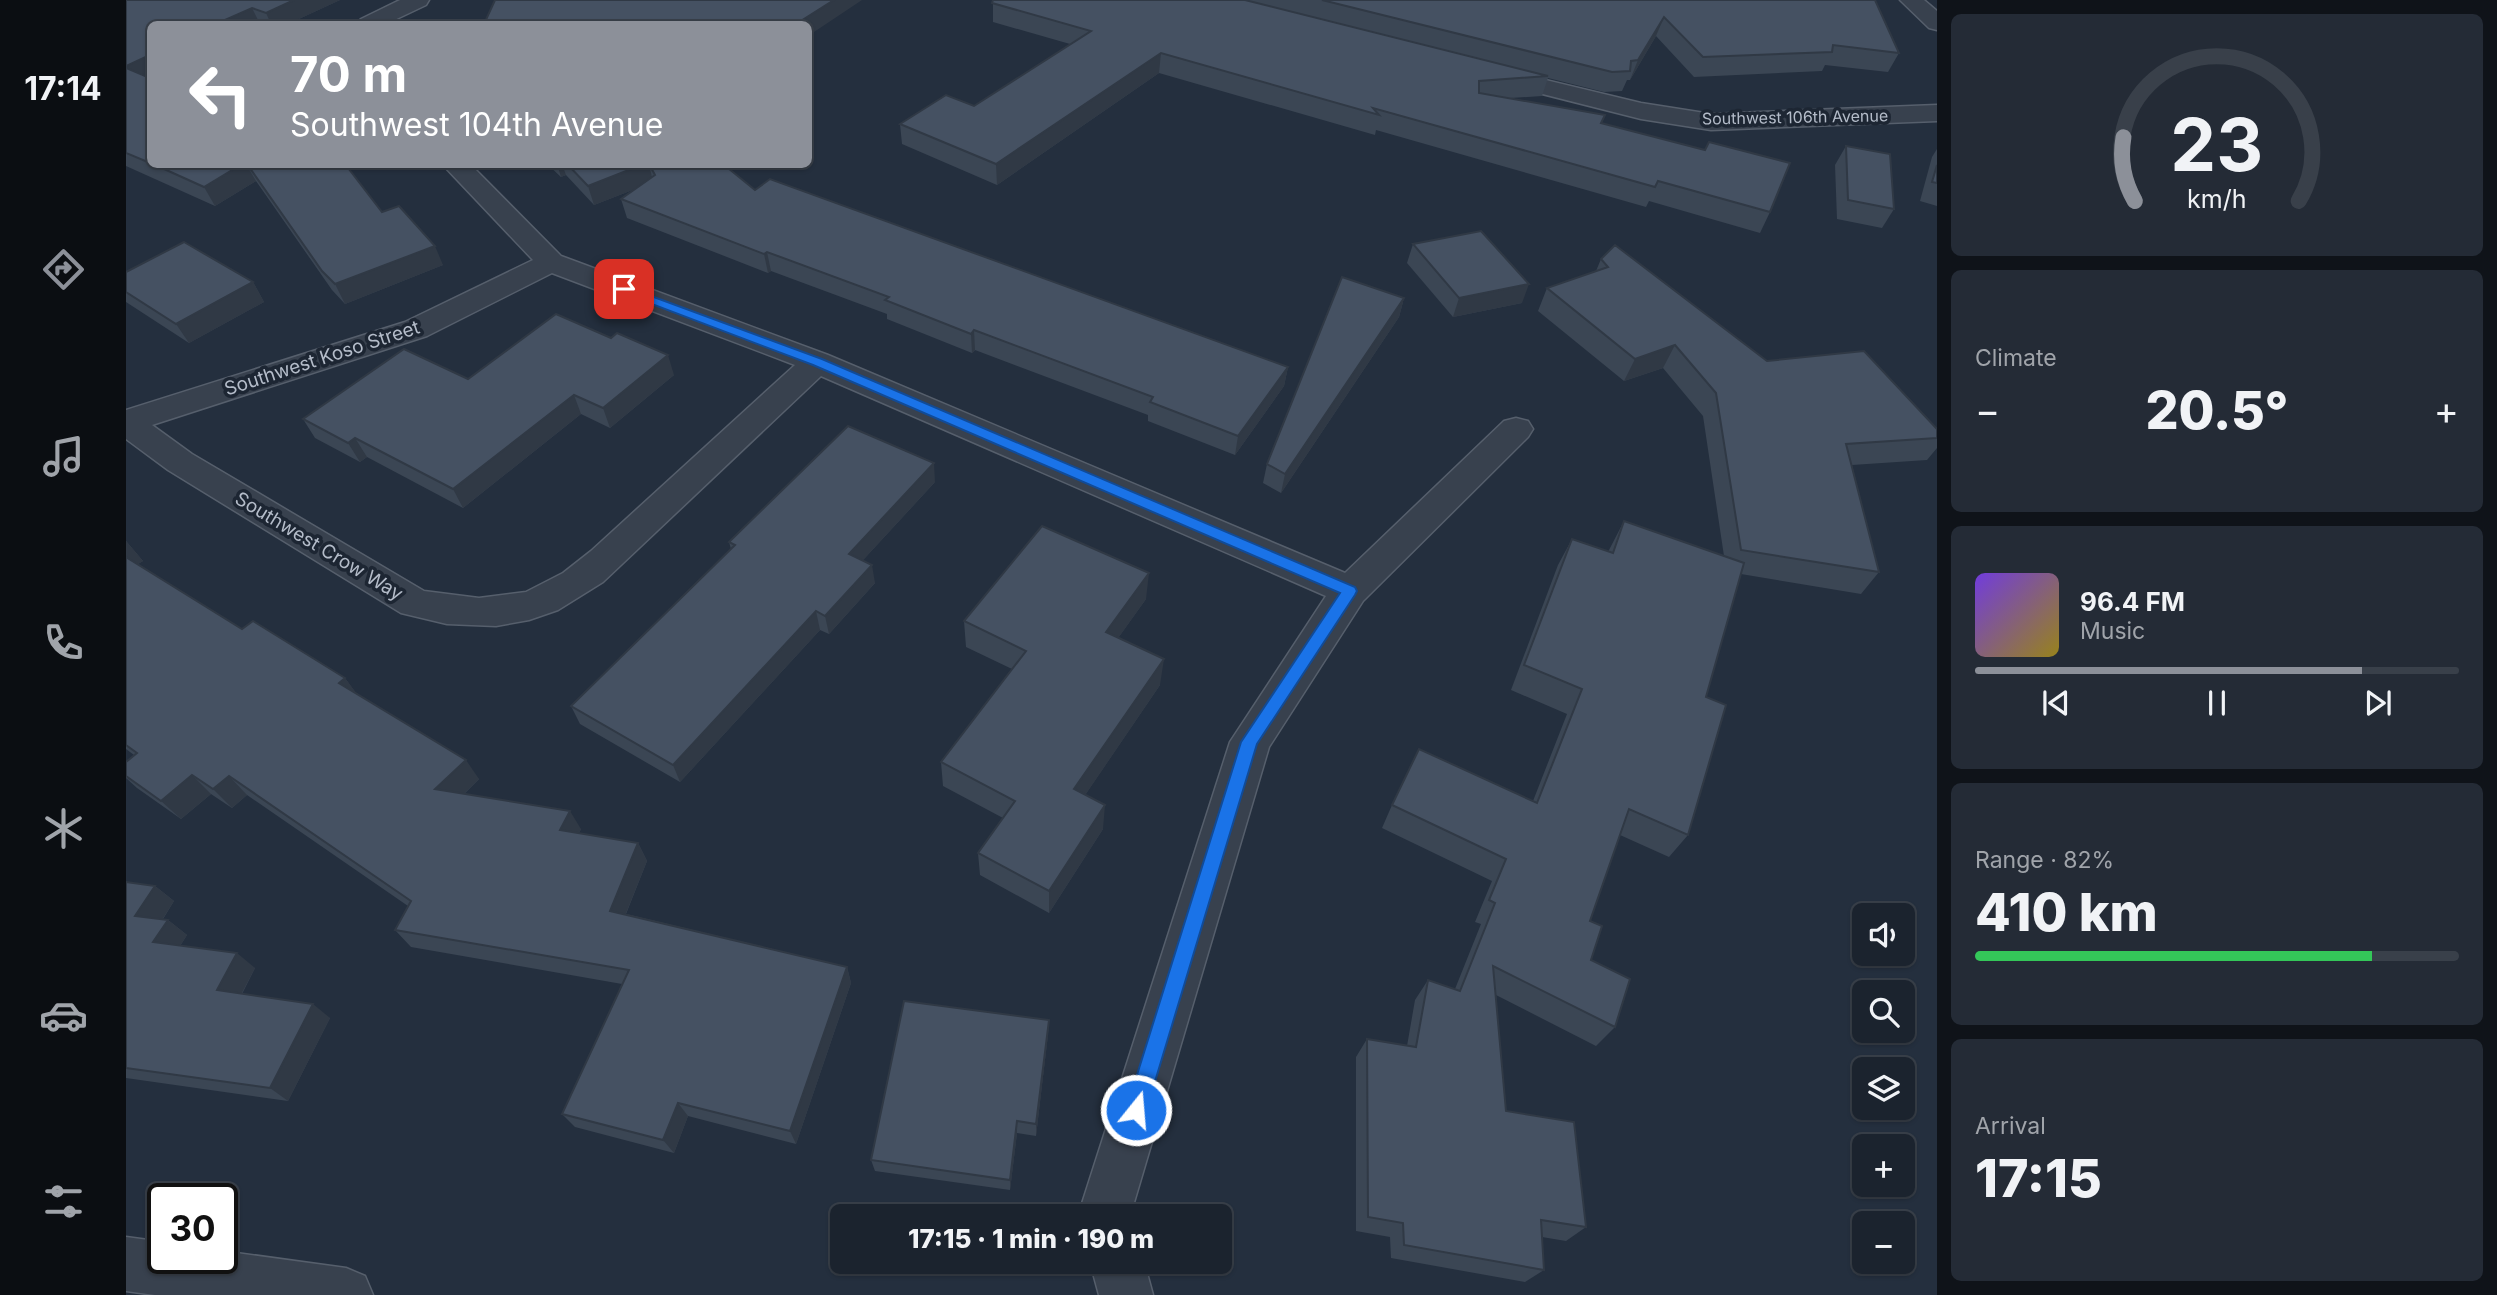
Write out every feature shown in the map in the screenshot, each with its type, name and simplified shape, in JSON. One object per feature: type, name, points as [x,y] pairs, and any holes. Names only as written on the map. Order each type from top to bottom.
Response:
[{"type":"street","points":[[375,21],[418,0]]},
{"type":"street","points":[[1911,0],[1937,23]]},
{"type":"street","name":"Southwest 106th Avenue","points":[[1469,68],[1642,111],[1711,122],[1937,113]]},
{"type":"street","points":[[459,168],[551,262],[817,362],[1350,591]]},
{"type":"street","name":"Southwest Koso Street","points":[[126,422],[416,329],[551,262]]},
{"type":"street","name":"Southwest Crow Way","points":[[126,422],[180,462],[414,603],[447,611],[492,613],[542,601],[569,588],[609,555],[817,362]]},
{"type":"street","points":[[1108,1204],[1250,742],[1350,591],[1516,429]]},
{"type":"street","points":[[126,1265],[346,1295]]},
{"type":"street","points":[[1120,1274],[1126,1295]]},
{"type":"building","points":[[126,0],[294,0],[266,13],[252,8],[223,21],[147,21],[147,56],[126,66]]},
{"type":"building","points":[[495,0],[834,0],[801,21],[485,21]]},
{"type":"building","points":[[993,0],[1245,0],[1548,76],[1479,81],[1479,93],[1605,115],[1601,123],[1705,150],[1709,142],[1790,163],[1770,212],[1658,181],[1655,187],[1373,108],[1379,115],[1161,53],[996,164],[900,124],[946,95],[974,106],[1091,31],[992,3]]},
{"type":"building","points":[[1322,0],[1875,0],[1899,53],[1833,45],[1832,52],[1703,57],[1664,17],[1638,60],[1631,61],[1630,71],[1612,72]]},
{"type":"building","points":[[126,68],[147,77],[147,162],[126,153]]},
{"type":"building","points":[[1846,146],[1890,154],[1894,209],[1848,200]]},
{"type":"building","points":[[1937,165],[1937,183],[1932,182]]},
{"type":"building","points":[[162,168],[235,168],[204,187]]},
{"type":"building","points":[[250,168],[348,168],[382,212],[399,206],[435,246],[335,284],[322,271]]},
{"type":"building","points":[[571,168],[634,168],[588,186]]},
{"type":"building","points":[[651,168],[728,168],[755,190],[770,179],[1288,367],[1238,436],[1150,402],[1153,397],[974,330],[971,334],[885,300],[889,297],[767,252],[764,254],[621,199],[655,175]]},
{"type":"building","points":[[1481,231],[1529,284],[1459,298],[1413,244]]},
{"type":"building","points":[[184,242],[253,282],[176,324],[126,292],[126,272]]},
{"type":"building","points":[[1615,245],[1767,361],[1864,351],[1937,429],[1937,438],[1846,444],[1879,572],[1741,550],[1716,393],[1675,345],[1635,359],[1547,288],[1608,267],[1601,259]]},
{"type":"building","points":[[1342,277],[1404,298],[1285,474],[1267,464]]},
{"type":"building","points":[[556,314],[611,338],[617,333],[668,355],[603,408],[574,395],[453,489],[355,438],[348,443],[303,419],[404,349],[468,379]]},
{"type":"building","points":[[848,426],[934,463],[849,554],[872,565],[825,616],[816,611],[673,765],[571,706],[735,545],[729,542]]},
{"type":"building","points":[[1624,521],[1744,563],[1706,697],[1726,705],[1688,835],[1629,809],[1590,921],[1602,926],[1591,960],[1630,979],[1615,1027],[1493,966],[1506,1111],[1574,1122],[1586,1227],[1541,1220],[1544,1270],[1404,1245],[1403,1223],[1368,1217],[1367,1039],[1416,1047],[1428,980],[1460,991],[1495,903],[1489,900],[1506,859],[1392,805],[1419,749],[1537,803],[1582,689],[1524,665],[1572,539],[1613,553]]},
{"type":"building","points":[[1042,526],[1149,573],[1106,632],[1164,659],[1074,789],[1105,805],[1049,891],[978,853],[1015,801],[941,762],[1026,651],[964,621]]},
{"type":"building","points":[[126,557],[242,629],[253,621],[345,678],[339,683],[466,760],[435,789],[570,811],[560,830],[638,843],[610,911],[847,967],[790,1131],[678,1103],[663,1140],[562,1114],[629,970],[395,930],[411,901],[229,776],[213,789],[192,775],[161,801],[126,776],[126,762],[137,753],[126,745]]},
{"type":"building","points":[[126,882],[155,886],[135,916],[168,920],[153,942],[237,953],[217,990],[313,1004],[270,1088],[126,1068]]},
{"type":"building","points":[[904,1001],[1049,1020],[1036,1124],[1017,1121],[1010,1180],[871,1160]]},
{"type":"route","points":[[624,289],[817,362],[1350,591],[1250,742],[1136,1110]]}]
